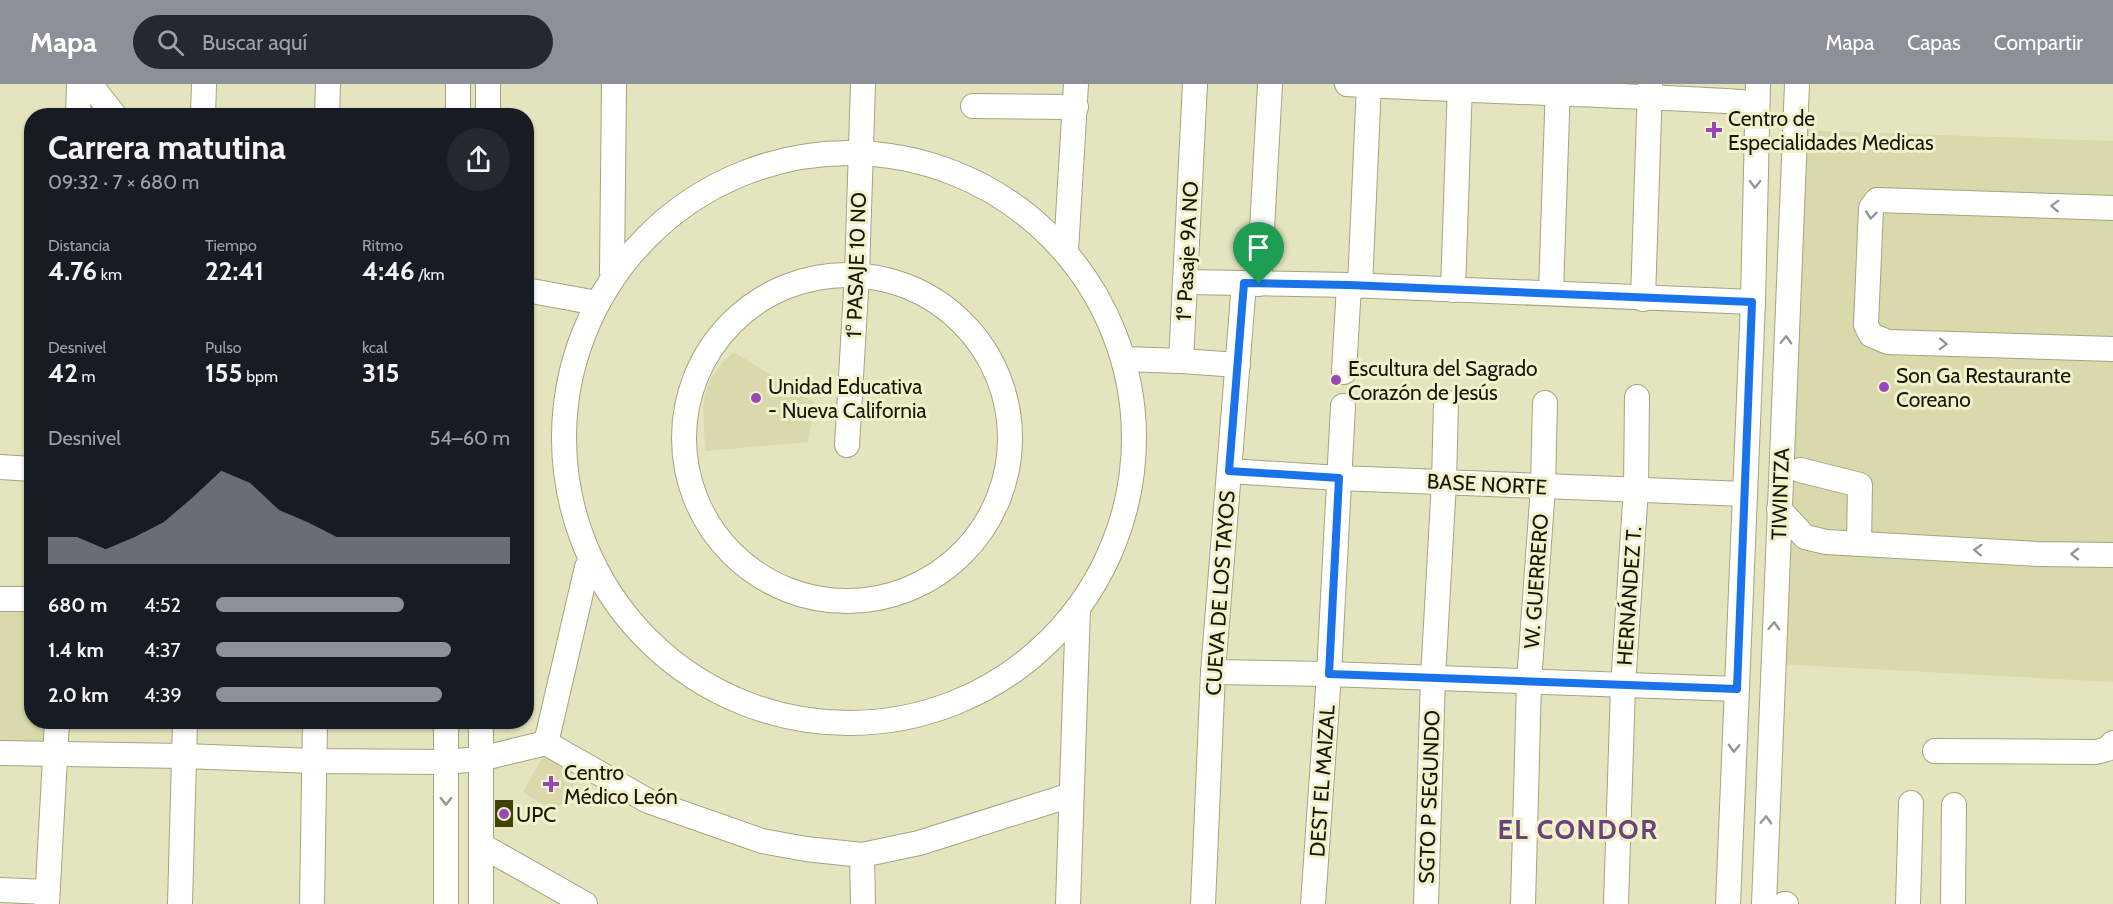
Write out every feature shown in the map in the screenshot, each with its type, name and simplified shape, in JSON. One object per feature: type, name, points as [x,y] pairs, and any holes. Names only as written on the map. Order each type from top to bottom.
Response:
[{"type":"street","points":[[78,108],[79,84]]},
{"type":"street","points":[[90,84],[109,108]]},
{"type":"street","points":[[203,108],[204,84]]},
{"type":"street","points":[[327,108],[328,84]]},
{"type":"street","points":[[458,84],[458,108]]},
{"type":"street","points":[[488,84],[488,108]]},
{"type":"street","points":[[612,272],[614,84]]},
{"type":"street","name":"1° PASAJE 10 NO","points":[[847,445],[858,274],[863,84]]},
{"type":"street","name":"1º Pasaje 9A NO","points":[[1181,361],[1196,84]]},
{"type":"street","name":"CUEVA DE LOS TAYOS","points":[[1203,904],[1213,672],[1229,471],[1238,365],[1252,284],[1270,84]]},
{"type":"street","points":[[1344,372],[1355,286],[1361,84],[1758,94]]},
{"type":"street","name":"TIWINTZA","points":[[1764,904],[1797,84]]},
{"type":"street","points":[[1452,290],[1460,87]]},
{"type":"street","points":[[1551,293],[1557,89]]},
{"type":"street","points":[[1643,299],[1650,90]]},
{"type":"street","name":"TIWINTZA","points":[[1728,904],[1745,494],[1758,94]]},
{"type":"street","points":[[973,106],[1076,96],[1066,251]]},
{"type":"street","points":[[860,150],[937,165],[1008,199],[1066,251],[1101,302],[1124,359],[1135,423],[1130,489],[1111,552],[1078,608],[1019,668],[945,707],[863,724],[779,717],[701,687],[635,635],[587,567],[573,513],[570,447],[580,376],[597,303],[612,272],[676,204],[764,161],[860,150]]},
{"type":"street","points":[[2113,208],[1877,200],[1871,208],[1866,325],[1871,335],[1888,342],[2113,349]]},
{"type":"street","points":[[858,274],[910,286],[956,315],[990,357],[1009,408],[1010,418],[1010,461],[994,513],[961,556],[917,586],[864,601],[810,597],[760,577],[735,556],[719,541],[692,494],[682,441],[690,388],[715,340],[754,302],[803,280],[858,274]]},
{"type":"street","points":[[1185,282],[1355,286],[1752,302]]},
{"type":"street","points":[[534,291],[597,303]]},
{"type":"street","points":[[1124,359],[1238,365]]},
{"type":"street","name":"HERNÁNDEZ T.","points":[[1616,904],[1623,686],[1636,488],[1637,397]]},
{"type":"street","name":"SGTO P SEGUNDO","points":[[1425,904],[1446,402]]},
{"type":"street","name":"W. GUERRERO","points":[[1522,904],[1529,682],[1543,487],[1545,403]]},
{"type":"street","name":"DEST EL MAIZAL","points":[[1313,904],[1329,674],[1342,406]]},
{"type":"street","points":[[0,467],[24,468]]},
{"type":"street","points":[[1800,470],[1860,486],[1859,544]]},
{"type":"street","name":"BASE NORTE","points":[[1229,471],[1339,478],[1745,494]]},
{"type":"street","points":[[1779,509],[1805,537],[1826,542],[2037,554],[2113,555]]},
{"type":"street","points":[[546,743],[587,567]]},
{"type":"street","points":[[0,599],[24,599]]},
{"type":"street","points":[[1068,904],[1078,608]]},
{"type":"street","points":[[1213,672],[1737,689]]},
{"type":"street","points":[[0,890],[47,898],[57,729]]},
{"type":"street","points":[[180,904],[185,729]]},
{"type":"street","points":[[312,904],[315,729]]},
{"type":"street","points":[[446,729],[446,904]]},
{"type":"street","points":[[481,729],[481,904]]},
{"type":"street","points":[[0,753],[446,762],[480,759],[546,743],[648,801],[762,841],[806,849],[862,855],[919,843],[1071,795]]},
{"type":"street","points":[[1935,750],[2096,752],[2107,749],[2113,743]]},
{"type":"street","points":[[1908,904],[1911,803]]},
{"type":"street","points":[[1953,805],[1953,904]]},
{"type":"street","points":[[481,845],[585,904]]},
{"type":"street","points":[[862,855],[863,904]]},
{"type":"street","points":[[1730,877],[1764,879]]},
{"type":"shaded area","points":[[1797,130],[2113,141],[2113,682],[1778,664]]},
{"type":"shaded area","name":"Unidad Educativa - Nueva California","points":[[734,352],[815,403],[808,442],[705,451],[703,406],[706,393],[710,381],[722,363]]},
{"type":"shaded area","points":[[0,598],[24,598],[24,729],[43,729],[43,739],[30,746],[0,745]]},
{"type":"shaded area","name":"Centro Médico León","points":[[554,753],[579,777],[555,813],[523,792],[544,754]]},
{"type":"building","name":"UPC","points":[[495,800],[513,800],[513,827],[495,827]]},
{"type":"place","name":"Centro de Especialidades Medicas","points":[[1714,130]]},
{"type":"place","name":"Escultura del Sagrado Corazón de Jesús","points":[[1336,380]]},
{"type":"place","name":"Son Ga Restaurante Coreano","points":[[1884,387]]},
{"type":"place","name":"Unidad Educativa - Nueva California","points":[[756,398]]},
{"type":"place","name":"Centro Médico León","points":[[551,784]]},
{"type":"place","name":"UPC","points":[[504,814]]},
{"type":"district","name":"EL CONDOR","points":[[1578,829]]},
{"type":"route","points":[[1244,283],[1259,284],[1349,285],[1752,302],[1737,689],[1329,674],[1339,478],[1229,471],[1244,283]]}]
